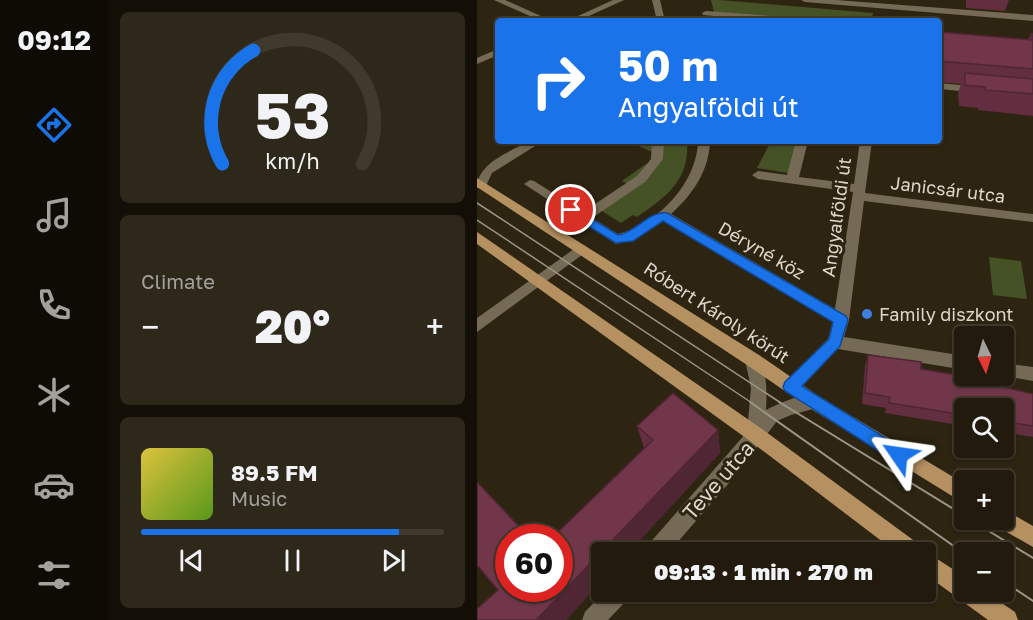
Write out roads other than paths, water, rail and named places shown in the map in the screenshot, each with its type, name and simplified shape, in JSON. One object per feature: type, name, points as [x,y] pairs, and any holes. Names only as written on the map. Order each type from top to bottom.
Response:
[{"type":"main road","name":"Róbert Károly körút","points":[[479,184],[753,360],[814,402],[954,488]]},
{"type":"main road","points":[[477,237],[756,435],[900,542]]},
{"type":"main road","points":[[1014,526],[1033,537]]},
{"type":"main road","points":[[936,569],[954,582]]},
{"type":"main road","points":[[982,602],[1007,620]]},
{"type":"street","points":[[498,0],[541,18]]},
{"type":"street","points":[[578,18],[620,0]]},
{"type":"street","points":[[656,0],[660,18]]},
{"type":"street","points":[[805,0],[1033,18]]},
{"type":"street","points":[[706,13],[765,18]]},
{"type":"street","points":[[479,58],[495,53]]},
{"type":"street","points":[[942,86],[998,92]]},
{"type":"street","points":[[479,184],[487,171],[532,144]]},
{"type":"street","points":[[583,218],[641,179],[657,159],[658,144]]},
{"type":"street","points":[[530,184],[616,239],[629,238],[663,216],[691,185],[703,160],[704,144]]},
{"type":"street","points":[[792,180],[801,144]]},
{"type":"street","name":"Angyalföldi út","points":[[791,387],[835,342],[841,320],[866,144]]},
{"type":"street","name":"Janicsár utca","points":[[758,175],[1033,218]]},
{"type":"street","name":"Déryné köz","points":[[663,216],[841,320]]},
{"type":"street","points":[[477,326],[581,249]]},
{"type":"street","points":[[835,342],[954,361]]},
{"type":"street","points":[[753,360],[759,388],[756,435]]},
{"type":"street","points":[[1014,371],[1033,374]]},
{"type":"street","name":"Teve utca","points":[[664,542],[771,416],[787,408],[814,402]]},
{"type":"street","points":[[593,620],[609,602]]},
{"type":"tram line","points":[[477,203],[781,403]]},
{"type":"tram line","points":[[477,220],[752,403]]},
{"type":"tram line","points":[[750,402],[954,546]]},
{"type":"tram line","points":[[779,402],[954,509]]},
{"type":"tram line","points":[[987,530],[1033,558]]},
{"type":"tram line","points":[[1014,588],[1033,601]]},
{"type":"place","name":"Family diszkont","points":[[867,314]]}]
